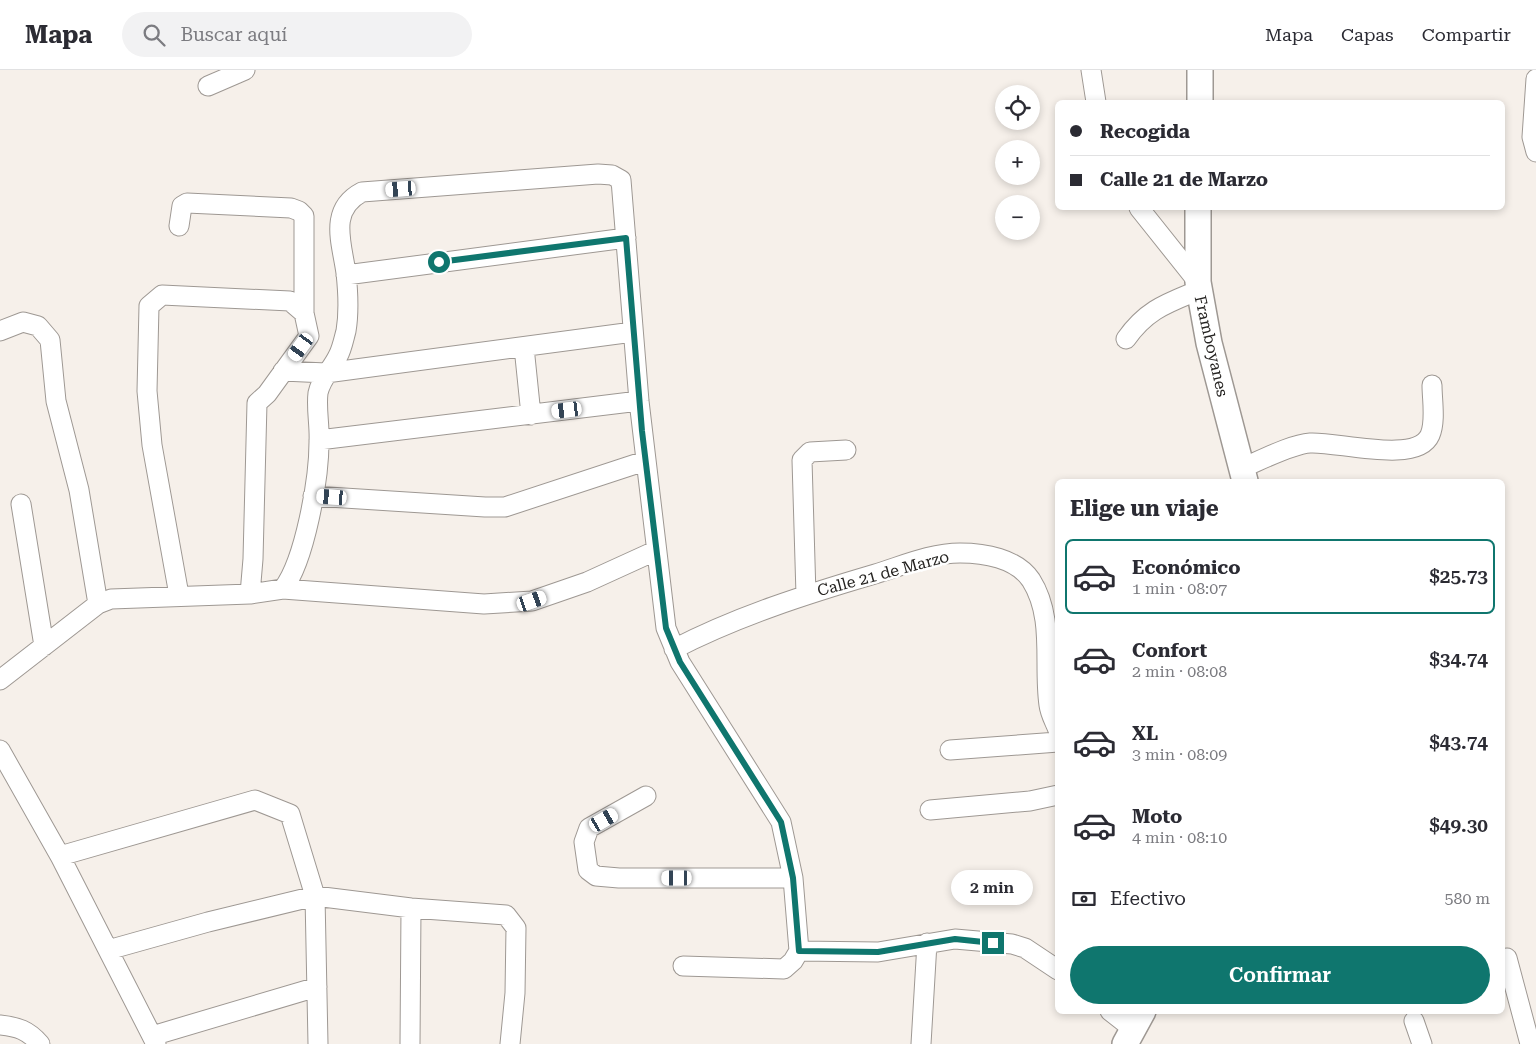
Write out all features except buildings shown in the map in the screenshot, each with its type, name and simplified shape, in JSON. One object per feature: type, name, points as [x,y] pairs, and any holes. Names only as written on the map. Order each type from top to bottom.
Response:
[{"type":"main road","points":[[1200,70],[1200,100]]},
{"type":"main road","name":"Framboyanes","points":[[1198,210],[1199,286],[1210,343],[1244,475]]},
{"type":"street","points":[[208,86],[245,70]]},
{"type":"street","points":[[1091,70],[1096,100]]},
{"type":"street","points":[[1536,79],[1532,137],[1536,152]]},
{"type":"street","points":[[283,589],[290,580],[297,560],[313,496],[319,440],[318,390],[338,356],[346,330],[346,274],[338,230],[342,213],[351,198],[362,192],[598,174],[612,176],[621,180],[639,401],[663,613],[674,649],[781,822],[793,878],[799,951],[793,961],[784,969],[683,966]]},
{"type":"street","points":[[179,226],[182,206],[187,203],[291,208],[304,216],[304,313],[309,336],[284,371],[257,403],[253,559],[250,594]]},
{"type":"street","points":[[1126,339],[1138,323],[1158,308],[1199,286],[1141,210]]},
{"type":"street","points":[[346,274],[626,238]]},
{"type":"street","points":[[180,595],[152,445],[148,400],[149,306],[162,295],[290,301],[304,313]]},
{"type":"street","points":[[0,331],[23,322],[38,326],[50,340],[56,401],[79,490],[98,604]]},
{"type":"street","points":[[284,371],[326,374],[633,332]]},
{"type":"street","points":[[524,347],[531,414]]},
{"type":"street","points":[[1244,475],[1309,443],[1407,450],[1424,443],[1430,435],[1432,425],[1432,385]]},
{"type":"street","points":[[319,440],[639,401]]},
{"type":"street","points":[[806,595],[802,460],[810,452],[846,450]]},
{"type":"street","points":[[313,496],[484,508],[504,507],[645,461]]},
{"type":"street","points":[[21,504],[44,646]]},
{"type":"street","points":[[0,680],[98,604],[121,598],[250,594],[283,589],[484,604],[532,601],[587,582],[656,551]]},
{"type":"street","name":"Calle 21 de Marzo","points":[[674,649],[713,629],[806,595],[936,557],[968,554],[1008,561],[1020,568],[1030,580],[1042,603],[1045,619],[1049,707],[1055,722]]},
{"type":"street","points":[[950,750],[1055,742]]},
{"type":"street","points":[[0,750],[60,856],[154,1040],[316,987]]},
{"type":"street","points":[[646,796],[589,828],[584,842],[588,870],[596,876],[619,878],[793,878]]},
{"type":"street","points":[[930,810],[1055,796]]},
{"type":"street","points":[[60,856],[255,800],[290,814],[315,896],[318,1044]]},
{"type":"street","points":[[108,950],[208,922],[315,896],[411,908],[506,915],[516,928],[510,1044]]},
{"type":"street","points":[[410,1044],[411,908]]},
{"type":"street","points":[[799,951],[878,952],[955,939],[1012,944],[1025,948],[1055,968]]},
{"type":"street","points":[[921,1044],[927,943]]},
{"type":"street","points":[[1507,958],[1530,1044]]},
{"type":"street","points":[[1114,1014],[1134,1028]]},
{"type":"street","points":[[1414,1021],[1422,1044]]},
{"type":"street","points":[[0,1025],[19,1027],[32,1034],[40,1044]]},
{"type":"route","points":[[439,262],[626,238],[645,461],[661,606],[666,628],[680,662],[781,822],[793,878],[799,951],[878,952],[955,939],[993,943]]}]
